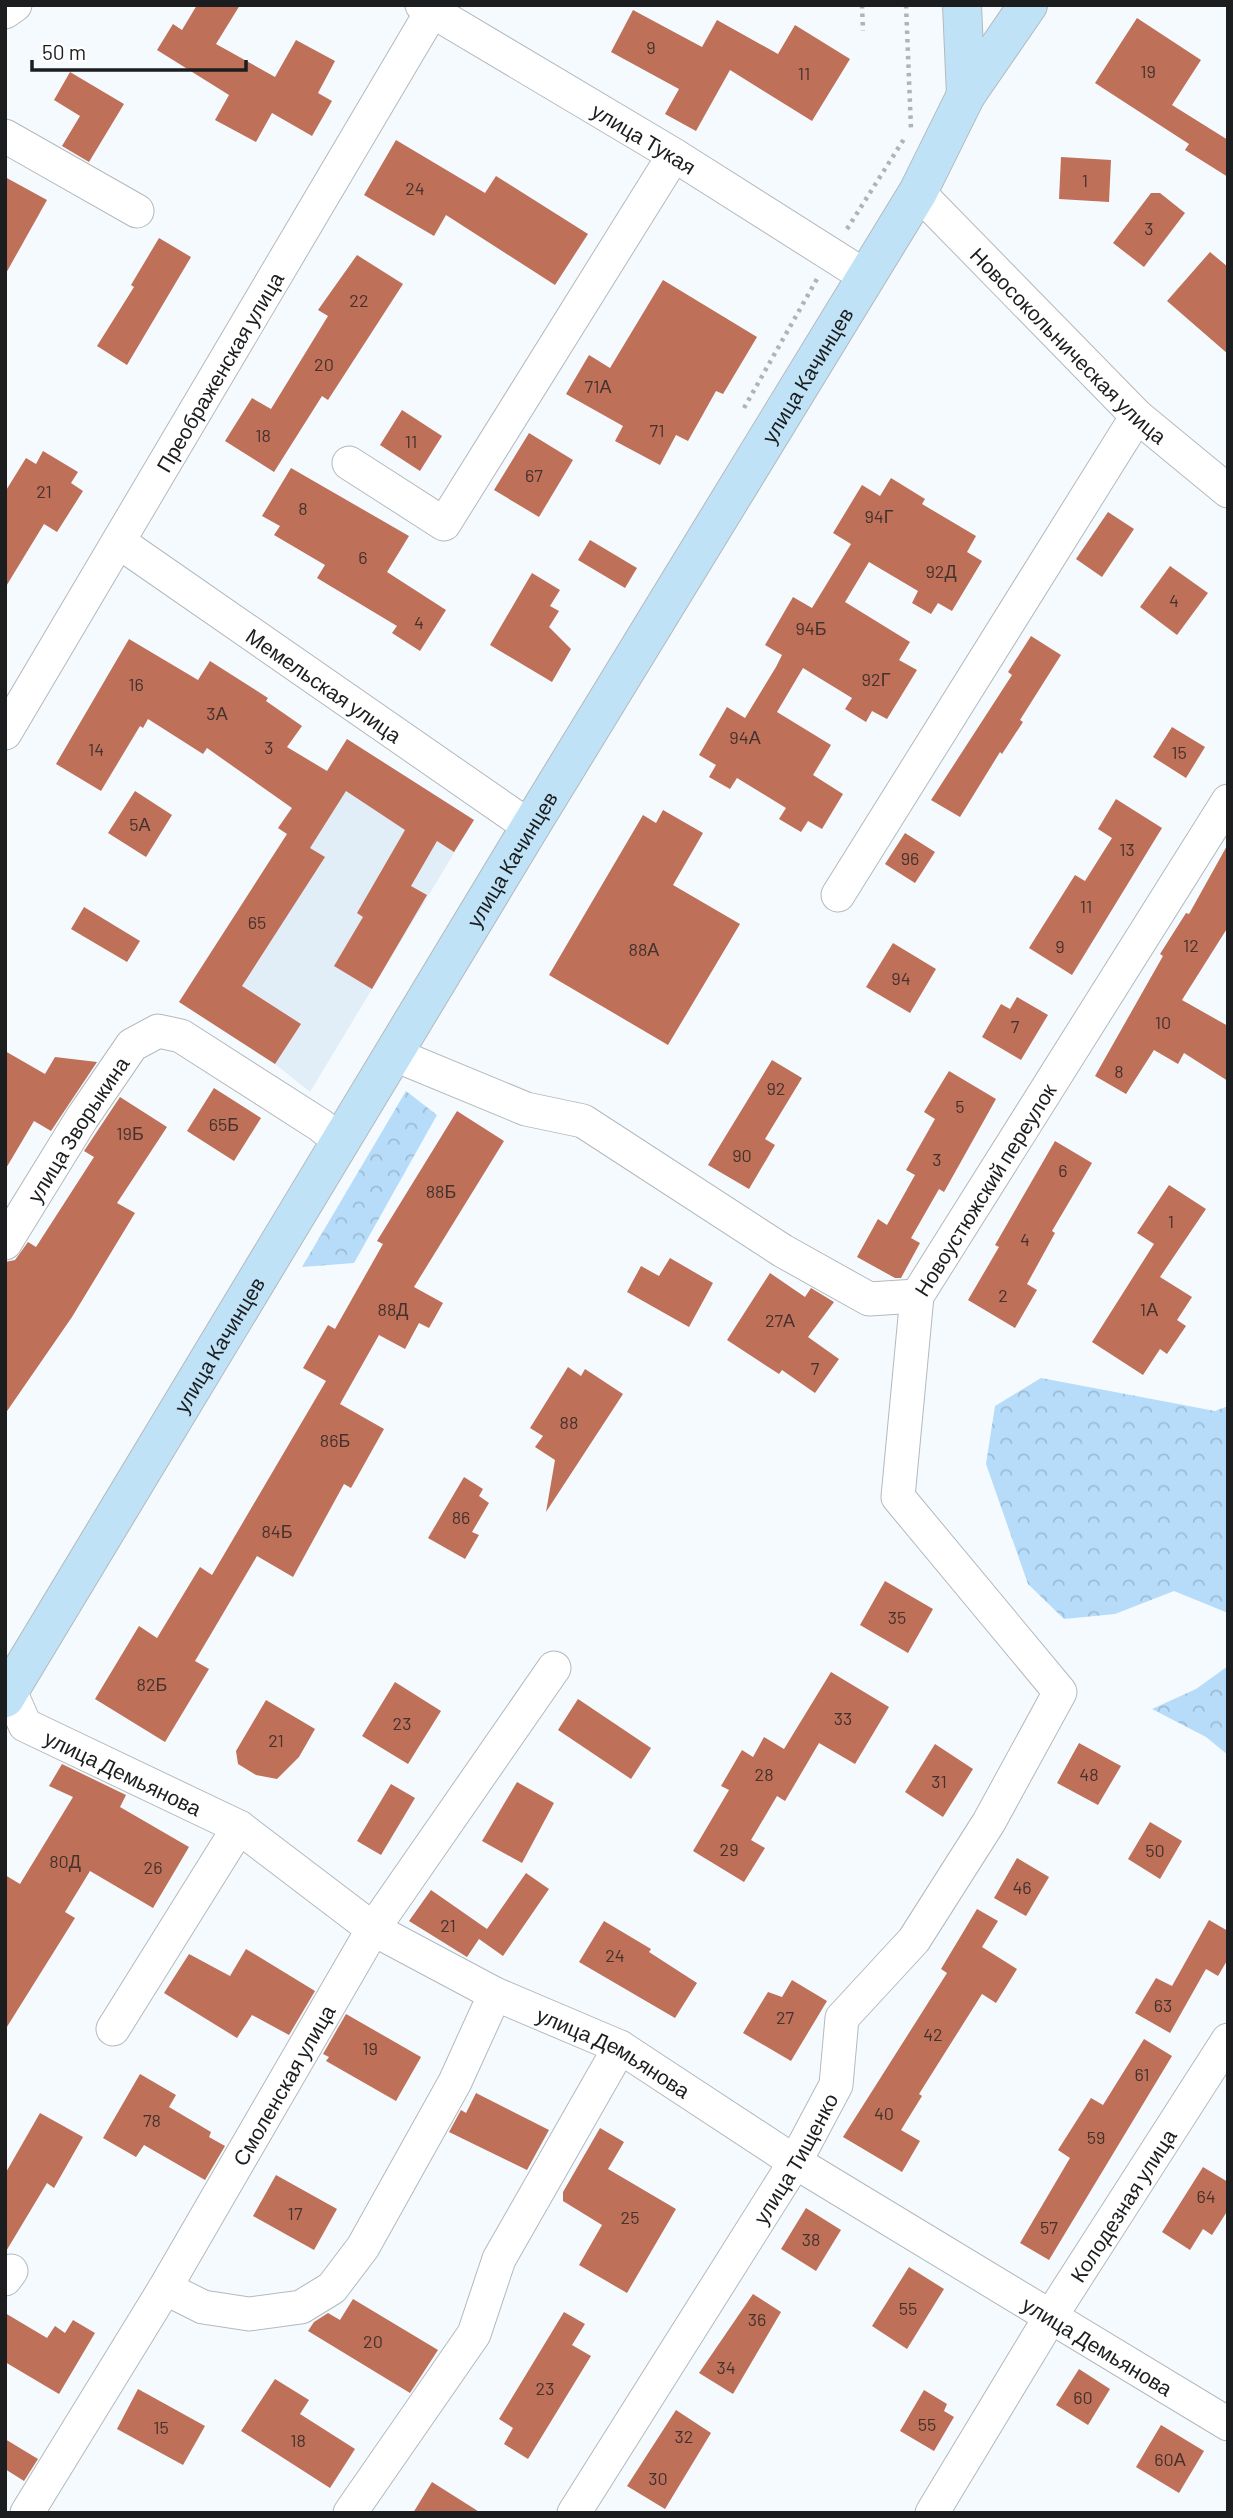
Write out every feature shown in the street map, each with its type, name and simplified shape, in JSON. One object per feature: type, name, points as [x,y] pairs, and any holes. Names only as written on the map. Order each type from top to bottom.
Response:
[{"type":"main road","name":"улица Качинцев","points":[[7,1693],[530,827],[918,192],[967,95],[962,5]]},
{"type":"main road","points":[[967,95],[1028,5]]},
{"type":"street","points":[[5,12],[15,5]]},
{"type":"street","name":"улица Тукая","points":[[427,8],[674,155],[865,276]]},
{"type":"street","name":"Преображенская улица","points":[[5,733],[119,542],[427,8]]},
{"type":"street","points":[[5,136],[137,211]]},
{"type":"street","points":[[349,463],[444,524],[674,155]]},
{"type":"street","name":"Новосокольническая улица","points":[[918,192],[1137,415],[1228,491]]},
{"type":"street","points":[[838,895],[1137,415]]},
{"type":"street","name":"Мемельская улица","points":[[119,542],[530,827]]},
{"type":"street","name":"Новоустюжский переулок","points":[[1060,1692],[898,1497],[917,1296],[1228,801]]},
{"type":"street","name":"улица Зворыкина","points":[[5,1243],[82,1118],[132,1045],[158,1031],[181,1036],[320,1125],[340,1141]]},
{"type":"street","points":[[393,1054],[526,1109],[583,1121],[783,1251],[869,1299],[917,1296]]},
{"type":"street","name":"Смоленская улица","points":[[26,2508],[165,2288],[373,1929],[554,1668]]},
{"type":"street","name":"улица Тищенко","points":[[574,2513],[795,2162],[836,2085],[842,2018],[914,1940],[989,1822],[1060,1692]]},
{"type":"street","name":"улица Демьянова","points":[[7,1693],[25,1725],[239,1827],[373,1929],[495,1994],[620,2047],[795,2162],[1228,2424]]},
{"type":"street","points":[[113,2029],[239,1827]]},
{"type":"street","points":[[165,2288],[203,2307],[249,2314],[300,2307],[332,2288],[363,2247],[376,2224],[454,2082],[495,1994]]},
{"type":"street","name":"Колодезная улица","points":[[932,2513],[1051,2316],[1228,2040]]},
{"type":"street","points":[[350,2513],[474,2334],[499,2259],[620,2047]]},
{"type":"path","points":[[862,5],[863,31]]},
{"type":"path","points":[[831,255],[911,128],[906,5]]},
{"type":"shaded area","points":[[347,739],[474,820],[310,1092],[275,1064],[179,1002],[287,834],[278,828],[318,766],[327,771]]},
{"type":"green space","points":[[406,1091],[437,1115],[354,1263],[302,1267]]},
{"type":"green space","points":[[1041,1378],[1215,1411],[1228,1406],[1228,1613],[1174,1591],[1115,1614],[1064,1619],[1028,1584],[986,1464],[995,1406]]},
{"type":"green space","points":[[1228,1666],[1228,1755],[1206,1737],[1152,1709],[1196,1689]]},
{"type":"building","points":[[197,5],[240,5],[216,44],[275,77],[296,40],[335,61],[318,93],[332,101],[312,136],[272,113],[256,142],[215,120],[229,95],[157,50],[173,24],[182,30]]},
{"type":"building","points":[[633,10],[702,47],[717,20],[778,54],[795,25],[850,59],[812,121],[730,70],[696,131],[665,114],[679,89],[611,52]]},
{"type":"building","points":[[1137,18],[1201,60],[1172,105],[1228,140],[1228,177],[1185,150],[1189,144],[1095,83]]},
{"type":"building","points":[[70,72],[124,104],[89,162],[62,146],[80,116],[54,100]]},
{"type":"building","points":[[396,140],[485,193],[496,176],[588,234],[555,285],[446,215],[434,236],[364,195]]},
{"type":"building","points":[[1061,157],[1111,160],[1109,202],[1059,199]]},
{"type":"building","points":[[5,177],[47,200],[5,275]]},
{"type":"building","points":[[1151,193],[1160,193],[1185,213],[1144,267],[1113,243]]},
{"type":"building","points":[[159,238],[191,257],[127,365],[97,346],[134,287],[131,285]]},
{"type":"building","points":[[1210,252],[1228,267],[1228,354],[1167,301]]},
{"type":"building","points":[[357,255],[403,284],[328,400],[322,396],[274,472],[225,441],[252,398],[271,409],[328,316],[318,310]]},
{"type":"building","points":[[663,280],[757,337],[723,394],[716,391],[688,441],[676,435],[660,465],[615,441],[623,426],[566,394],[589,355],[610,368]]},
{"type":"building","points":[[402,410],[442,436],[420,471],[380,445]]},
{"type":"building","points":[[529,433],[573,460],[539,517],[494,490]]},
{"type":"building","points":[[43,451],[78,472],[71,483],[83,491],[57,532],[44,524],[5,588],[5,492],[26,458],[36,464]]},
{"type":"building","points":[[291,468],[409,536],[387,572],[446,610],[420,651],[392,633],[397,626],[317,578],[325,565],[274,535],[280,526],[262,516]]},
{"type":"building","points":[[891,478],[925,499],[922,504],[976,536],[967,552],[982,561],[952,611],[938,603],[931,614],[912,603],[918,591],[869,562],[845,602],[910,642],[899,660],[917,670],[887,719],[872,711],[866,722],[845,709],[852,698],[803,668],[777,712],[831,745],[813,775],[843,794],[822,829],[808,821],[801,832],[779,819],[786,808],[737,778],[730,789],[709,777],[716,765],[699,755],[727,707],[745,718],[776,667],[782,655],[765,645],[793,597],[812,608],[851,544],[833,533],[862,485],[880,496]]},
{"type":"building","points":[[1108,512],[1134,529],[1102,577],[1076,559]]},
{"type":"building","points":[[590,540],[637,568],[625,588],[578,560]]},
{"type":"building","points":[[1170,566],[1208,593],[1177,635],[1140,607]]},
{"type":"building","points":[[532,573],[560,590],[550,606],[559,611],[549,627],[571,649],[552,682],[490,645]]},
{"type":"building","points":[[1031,636],[1061,655],[1020,720],[1023,722],[1002,754],[1000,752],[960,817],[931,800],[1012,675],[1008,672]]},
{"type":"building","points":[[129,639],[198,680],[210,661],[268,698],[266,701],[302,726],[287,747],[327,771],[347,739],[474,820],[454,852],[437,841],[411,886],[427,895],[372,989],[334,966],[363,917],[357,913],[405,830],[346,791],[310,848],[325,857],[242,986],[301,1024],[275,1064],[179,1002],[287,834],[278,828],[292,808],[207,748],[203,754],[148,719],[143,728],[140,726],[101,791],[56,764]]},
{"type":"building","points":[[1172,727],[1205,747],[1186,778],[1153,757]]},
{"type":"building","points":[[135,791],[172,815],[146,857],[108,833]]},
{"type":"building","points":[[1116,799],[1162,828],[1072,975],[1029,948],[1075,875],[1085,881],[1112,838],[1098,829]]},
{"type":"building","points":[[663,810],[703,833],[673,885],[740,924],[668,1045],[549,975],[643,815],[656,823]]},
{"type":"building","points":[[905,833],[935,852],[915,883],[885,864]]},
{"type":"building","points":[[1228,844],[1228,927],[1182,1000],[1228,1026],[1228,1081],[1184,1053],[1178,1064],[1154,1050],[1126,1094],[1095,1076],[1163,956],[1160,954],[1186,913],[1189,914]]},
{"type":"building","points":[[84,907],[140,941],[127,962],[71,929]]},
{"type":"building","points":[[893,943],[936,969],[910,1013],[866,987]]},
{"type":"building","points":[[1017,997],[1048,1015],[1021,1060],[982,1037],[1001,1004],[1010,1009]]},
{"type":"building","points":[[5,1051],[45,1074],[55,1057],[97,1062],[51,1131],[34,1121],[5,1170]]},
{"type":"building","points":[[772,1060],[802,1078],[765,1139],[775,1145],[749,1189],[708,1165]]},
{"type":"building","points":[[949,1071],[996,1099],[944,1192],[939,1189],[911,1238],[920,1243],[901,1278],[895,1278],[857,1257],[878,1219],[887,1225],[915,1175],[906,1170],[935,1119],[924,1112]]},
{"type":"building","points":[[214,1088],[261,1118],[234,1161],[187,1131]]},
{"type":"building","points":[[120,1097],[167,1127],[117,1203],[135,1213],[72,1317],[5,1414],[5,1262],[15,1260],[28,1242],[36,1247],[94,1157],[84,1151]]},
{"type":"building","points":[[457,1111],[504,1141],[414,1287],[443,1303],[429,1328],[419,1323],[405,1349],[379,1335],[340,1404],[384,1429],[351,1488],[344,1484],[293,1577],[257,1556],[195,1661],[209,1669],[165,1742],[95,1699],[139,1626],[157,1638],[200,1567],[212,1575],[326,1381],[303,1368],[328,1325],[335,1329],[383,1244],[377,1241]]},
{"type":"building","points":[[1055,1141],[1092,1163],[1052,1231],[1055,1233],[1027,1284],[1037,1290],[1015,1328],[968,1300],[999,1247],[995,1245]]},
{"type":"building","points":[[1169,1185],[1206,1209],[1160,1277],[1192,1297],[1177,1320],[1186,1326],[1167,1354],[1160,1349],[1143,1375],[1092,1342],[1154,1244],[1137,1233]]},
{"type":"building","points":[[670,1258],[713,1283],[689,1327],[627,1292],[641,1266],[659,1276]]},
{"type":"building","points":[[770,1273],[805,1297],[811,1288],[834,1302],[808,1337],[839,1359],[815,1393],[782,1370],[779,1374],[727,1340]]},
{"type":"building","points":[[568,1367],[581,1376],[585,1369],[623,1394],[546,1512],[555,1460],[535,1447],[543,1436],[530,1428]]},
{"type":"building","points":[[464,1477],[483,1489],[479,1496],[489,1503],[472,1532],[479,1535],[465,1559],[428,1538]]},
{"type":"building","points":[[885,1581],[933,1609],[908,1653],[860,1625]]},
{"type":"building","points":[[831,1672],[889,1707],[855,1764],[819,1743],[785,1801],[777,1796],[751,1840],[765,1848],[744,1882],[693,1851],[729,1790],[721,1786],[742,1750],[753,1757],[764,1737],[784,1749]]},
{"type":"building","points":[[395,1682],[441,1711],[408,1764],[362,1736]]},
{"type":"building","points":[[578,1699],[651,1748],[631,1779],[558,1730]]},
{"type":"building","points":[[266,1700],[315,1729],[299,1757],[277,1779],[256,1775],[238,1764],[236,1751]]},
{"type":"building","points":[[1079,1743],[1121,1766],[1098,1805],[1057,1783]]},
{"type":"building","points":[[935,1744],[973,1769],[943,1817],[905,1792]]},
{"type":"building","points":[[62,1764],[126,1795],[120,1807],[189,1847],[153,1908],[90,1871],[65,1912],[75,1918],[5,2030],[5,1875],[20,1884],[73,1797],[49,1786]]},
{"type":"building","points":[[517,1782],[554,1803],[522,1863],[482,1841]]},
{"type":"building","points":[[391,1784],[415,1798],[381,1855],[357,1841]]},
{"type":"building","points":[[1150,1822],[1182,1841],[1160,1879],[1128,1859]]},
{"type":"building","points":[[1017,1858],[1049,1877],[1026,1916],[994,1898]]},
{"type":"building","points":[[526,1873],[549,1889],[503,1956],[479,1939],[467,1957],[409,1921],[431,1890],[487,1929]]},
{"type":"building","points":[[977,1909],[998,1921],[982,1947],[1017,1969],[996,2003],[982,1994],[919,2094],[922,2096],[901,2130],[920,2141],[902,2172],[843,2137],[947,1973],[941,1969]]},
{"type":"building","points":[[1209,1920],[1228,1931],[1228,1959],[1218,1976],[1206,1969],[1170,2033],[1135,2013],[1156,1978],[1172,1986]]},
{"type":"building","points":[[604,1921],[651,1949],[649,1952],[697,1983],[675,2018],[579,1962]]},
{"type":"building","points":[[246,1949],[315,1991],[289,2035],[252,2015],[237,2038],[164,1993],[189,1954],[230,1976]]},
{"type":"building","points":[[792,1980],[827,2001],[791,2061],[743,2033],[768,1992],[782,1997]]},
{"type":"building","points":[[346,2014],[421,2057],[396,2101],[326,2061],[329,2057],[323,2054]]},
{"type":"building","points":[[1144,2039],[1172,2056],[1049,2260],[1020,2243],[1070,2158],[1058,2150],[1091,2098],[1103,2105]]},
{"type":"building","points":[[140,2074],[176,2095],[169,2107],[211,2132],[209,2137],[225,2146],[205,2180],[144,2145],[136,2157],[103,2138]]},
{"type":"building","points":[[476,2093],[549,2130],[527,2170],[449,2132],[461,2110],[466,2113]]},
{"type":"building","points":[[40,2113],[83,2137],[54,2188],[47,2183],[5,2253],[5,2174]]},
{"type":"building","points":[[600,2128],[624,2142],[608,2169],[676,2209],[627,2293],[579,2265],[602,2225],[563,2201],[563,2192]]},
{"type":"building","points":[[1203,2167],[1228,2182],[1228,2210],[1212,2235],[1203,2229],[1190,2250],[1162,2232]]},
{"type":"building","points":[[276,2175],[337,2209],[314,2250],[253,2216]]},
{"type":"building","points":[[806,2208],[841,2230],[816,2271],[781,2249]]},
{"type":"building","points":[[909,2267],[944,2289],[907,2349],[872,2326]]},
{"type":"building","points":[[753,2294],[781,2312],[733,2394],[699,2373]]},
{"type":"building","points":[[353,2299],[438,2350],[410,2393],[308,2331],[314,2322],[328,2313],[340,2320]]},
{"type":"building","points":[[564,2312],[585,2324],[572,2345],[591,2356],[528,2459],[504,2444],[513,2428],[499,2419]]},
{"type":"building","points":[[5,2313],[47,2338],[55,2326],[65,2333],[73,2320],[95,2333],[59,2394],[5,2362]]},
{"type":"building","points":[[1079,2369],[1110,2389],[1088,2425],[1056,2405]]},
{"type":"building","points":[[275,2379],[309,2400],[300,2414],[355,2449],[330,2488],[241,2431]]},
{"type":"building","points":[[138,2389],[205,2426],[183,2465],[117,2429]]},
{"type":"building","points":[[924,2390],[947,2404],[944,2411],[954,2417],[934,2451],[900,2431]]},
{"type":"building","points":[[676,2410],[711,2433],[665,2509],[627,2486]]},
{"type":"building","points":[[1161,2425],[1204,2451],[1179,2493],[1136,2467]]},
{"type":"building","points":[[5,2439],[38,2459],[24,2481],[5,2469]]},
{"type":"building","points":[[432,2482],[481,2513],[413,2513]]}]
